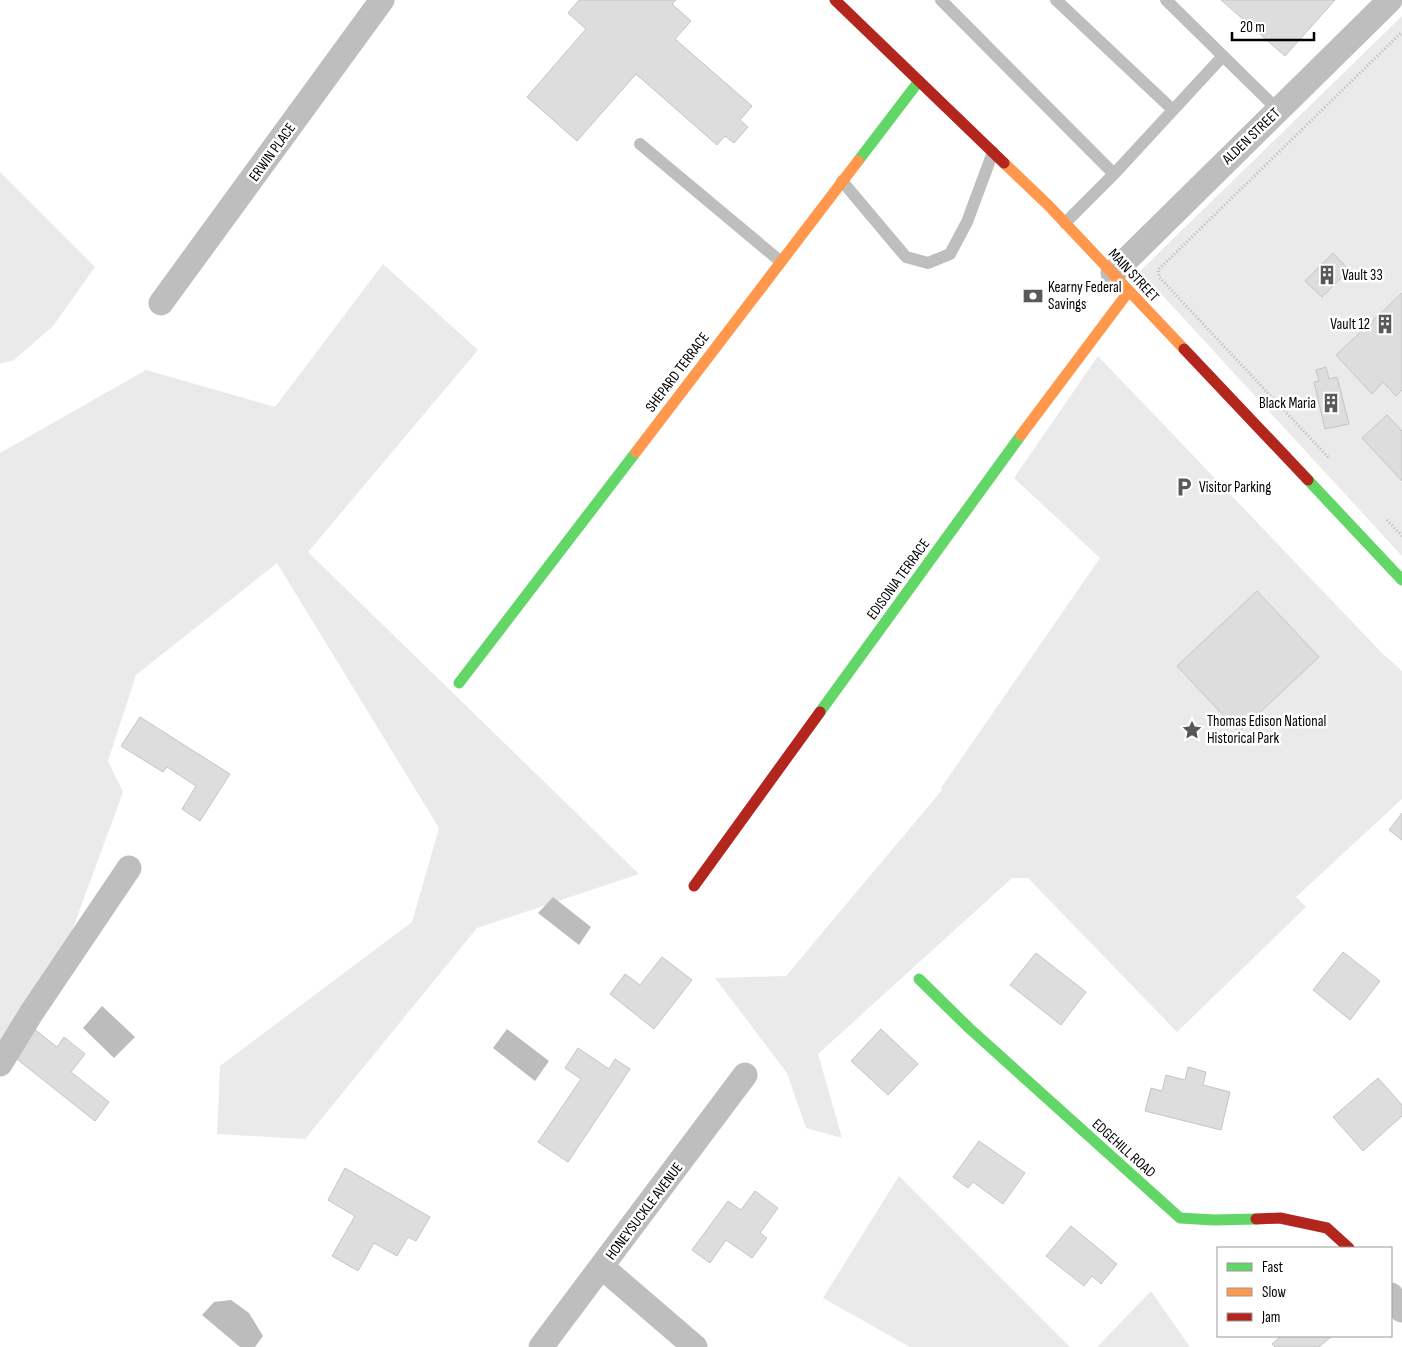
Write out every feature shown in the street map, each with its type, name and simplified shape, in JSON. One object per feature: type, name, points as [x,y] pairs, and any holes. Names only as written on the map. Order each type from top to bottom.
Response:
[{"type":"street","name":"ERWIN PLACE","points":[[161,303],[382,0]]},
{"type":"street","name":"MAIN STREET","points":[[835,0],[1065,223],[1402,580]]},
{"type":"street","name":"ALDEN STREET","points":[[1121,282],[1278,110],[1390,0]]},
{"type":"street","name":"SHEPARD TERRACE","points":[[459,683],[919,81]]},
{"type":"street","name":"EDISONIA TERRACE","points":[[694,886],[1055,388],[1121,282]]},
{"type":"street","points":[[0,1064],[32,1012],[129,868]]},
{"type":"street","name":"EDGEHILL ROAD","points":[[919,979],[968,1028],[1180,1218],[1214,1220],[1280,1218],[1327,1228],[1348,1247]]},
{"type":"street","name":"HONEYSUCKLE AVENUE","points":[[541,1347],[745,1075]]},
{"type":"street","points":[[602,1267],[695,1347]]},
{"type":"street","points":[[1392,1296],[1402,1310]]},
{"type":"lane","points":[[940,0],[1114,174]]},
{"type":"lane","points":[[1056,0],[1174,110]]},
{"type":"lane","points":[[1166,0],[1278,110]]},
{"type":"lane","points":[[1065,223],[1114,174],[1223,56]]},
{"type":"lane","points":[[640,144],[780,262]]},
{"type":"lane","points":[[842,181],[906,257],[928,263],[950,254],[967,222],[992,152]]},
{"type":"path","points":[[1333,463],[1159,277],[1158,270],[1402,32]]},
{"type":"path","points":[[1384,516],[1402,536]]},
{"type":"shaded area","points":[[1402,16],[1402,556],[1140,271]]},
{"type":"shaded area","points":[[0,172],[95,267],[53,326],[14,360],[0,364]]},
{"type":"shaded area","points":[[383,264],[478,350],[308,552],[639,874],[477,928],[305,1139],[217,1134],[220,1066],[412,922],[439,828],[277,563],[136,675],[108,761],[123,792],[58,969],[0,1054],[0,453],[146,370],[275,407]]},
{"type":"shaded area","name":"Thomas Edison National Historical Park","points":[[1098,356],[1381,652],[1402,671],[1402,799],[1296,897],[1306,907],[1177,1032],[1028,878],[1012,878],[818,1054],[842,1138],[806,1128],[787,1073],[715,978],[786,976],[942,790],[941,788],[1100,558],[1014,478]]},
{"type":"shaded area","points":[[553,897],[591,927],[579,945],[538,913]]},
{"type":"shaded area","points":[[102,1006],[135,1037],[114,1058],[83,1028]]},
{"type":"shaded area","points":[[507,1029],[549,1061],[535,1081],[493,1048]]},
{"type":"shaded area","points":[[899,1176],[1070,1347],[910,1347],[823,1298]]},
{"type":"shaded area","points":[[1151,1291],[1190,1347],[1097,1347]]},
{"type":"shaded area","points":[[231,1300],[249,1313],[263,1336],[255,1347],[240,1347],[202,1315],[214,1302]]},
{"type":"building","points":[[579,0],[676,0],[672,4],[691,21],[675,39],[752,106],[740,120],[748,127],[734,143],[725,136],[717,145],[636,74],[577,141],[527,97],[586,29],[568,13]]},
{"type":"building","points":[[1221,0],[1335,0],[1285,56]]},
{"type":"building","name":"Vault 33","points":[[1333,253],[1349,270],[1322,297],[1305,281]]},
{"type":"building","name":"Vault 12","points":[[1402,293],[1402,390],[1396,396],[1383,382],[1372,394],[1336,355]]},
{"type":"building","name":"Black Maria","points":[[1326,367],[1329,379],[1337,377],[1349,424],[1325,429],[1314,382],[1319,381],[1316,370]]},
{"type":"building","points":[[1387,415],[1402,431],[1402,481],[1362,438]]},
{"type":"building","points":[[1257,591],[1319,657],[1239,732],[1177,666]]},
{"type":"building","points":[[140,717],[230,774],[200,821],[182,809],[196,786],[167,767],[163,772],[121,746]]},
{"type":"building","points":[[1402,813],[1402,840],[1389,830]]},
{"type":"building","points":[[1343,952],[1380,981],[1350,1020],[1313,990]]},
{"type":"building","points":[[1036,953],[1086,992],[1061,1025],[1010,985]]},
{"type":"building","points":[[662,957],[692,980],[654,1029],[610,994],[625,974],[640,985]]},
{"type":"building","points":[[34,1029],[57,1047],[64,1037],[85,1054],[71,1072],[109,1102],[95,1121],[13,1056]]},
{"type":"building","points":[[881,1029],[918,1064],[888,1095],[851,1061]]},
{"type":"building","points":[[578,1048],[609,1069],[615,1059],[630,1069],[568,1162],[538,1142],[581,1079],[565,1068]]},
{"type":"building","points":[[1188,1067],[1206,1072],[1203,1085],[1230,1092],[1221,1130],[1145,1111],[1151,1088],[1162,1091],[1166,1075],[1185,1080]]},
{"type":"building","points":[[1378,1078],[1402,1105],[1402,1116],[1363,1151],[1333,1117]]},
{"type":"building","points":[[979,1141],[1025,1173],[1003,1204],[973,1182],[968,1188],[953,1177]]},
{"type":"building","points":[[345,1168],[430,1217],[416,1241],[408,1237],[397,1256],[374,1243],[358,1271],[332,1256],[355,1216],[328,1200]]},
{"type":"building","points":[[755,1191],[778,1208],[760,1233],[767,1238],[752,1258],[726,1240],[710,1263],[692,1250],[728,1201],[741,1210]]},
{"type":"building","points":[[1071,1226],[1117,1264],[1101,1284],[1092,1276],[1084,1286],[1046,1256]]},
{"type":"building","points":[[1280,1337],[1331,1337],[1319,1347],[1275,1347],[1272,1344]]},
{"type":"traffic: fast","points":[[858,161],[919,81]]},
{"type":"traffic: fast","points":[[820,712],[1021,435]]},
{"type":"traffic: fast","points":[[459,683],[636,452]]},
{"type":"traffic: fast","points":[[1308,480],[1402,580]]},
{"type":"traffic: fast","points":[[919,979],[969,1028],[1180,1218],[1214,1220],[1256,1219]]},
{"type":"traffic: slow","points":[[636,452],[858,161]]},
{"type":"traffic: slow","points":[[1004,163],[1049,206],[1184,349]]},
{"type":"traffic: slow","points":[[1021,435],[1129,291]]},
{"type":"traffic: jam","points":[[835,0],[1004,163]]},
{"type":"traffic: jam","points":[[1184,349],[1308,480]]},
{"type":"traffic: jam","points":[[694,886],[820,712]]},
{"type":"traffic: jam","points":[[1256,1219],[1280,1218],[1327,1228],[1348,1247]]},
{"type":"place","name":"Vault 33","points":[[1327,275]]},
{"type":"place","name":"Kearny Federal Savings","points":[[1033,296]]},
{"type":"place","name":"Vault 12","points":[[1385,324]]},
{"type":"place","name":"Black Maria","points":[[1331,403]]},
{"type":"place","name":"Visitor Parking","points":[[1184,487]]},
{"type":"place","name":"Thomas Edison National Historical Park","points":[[1192,730]]}]
